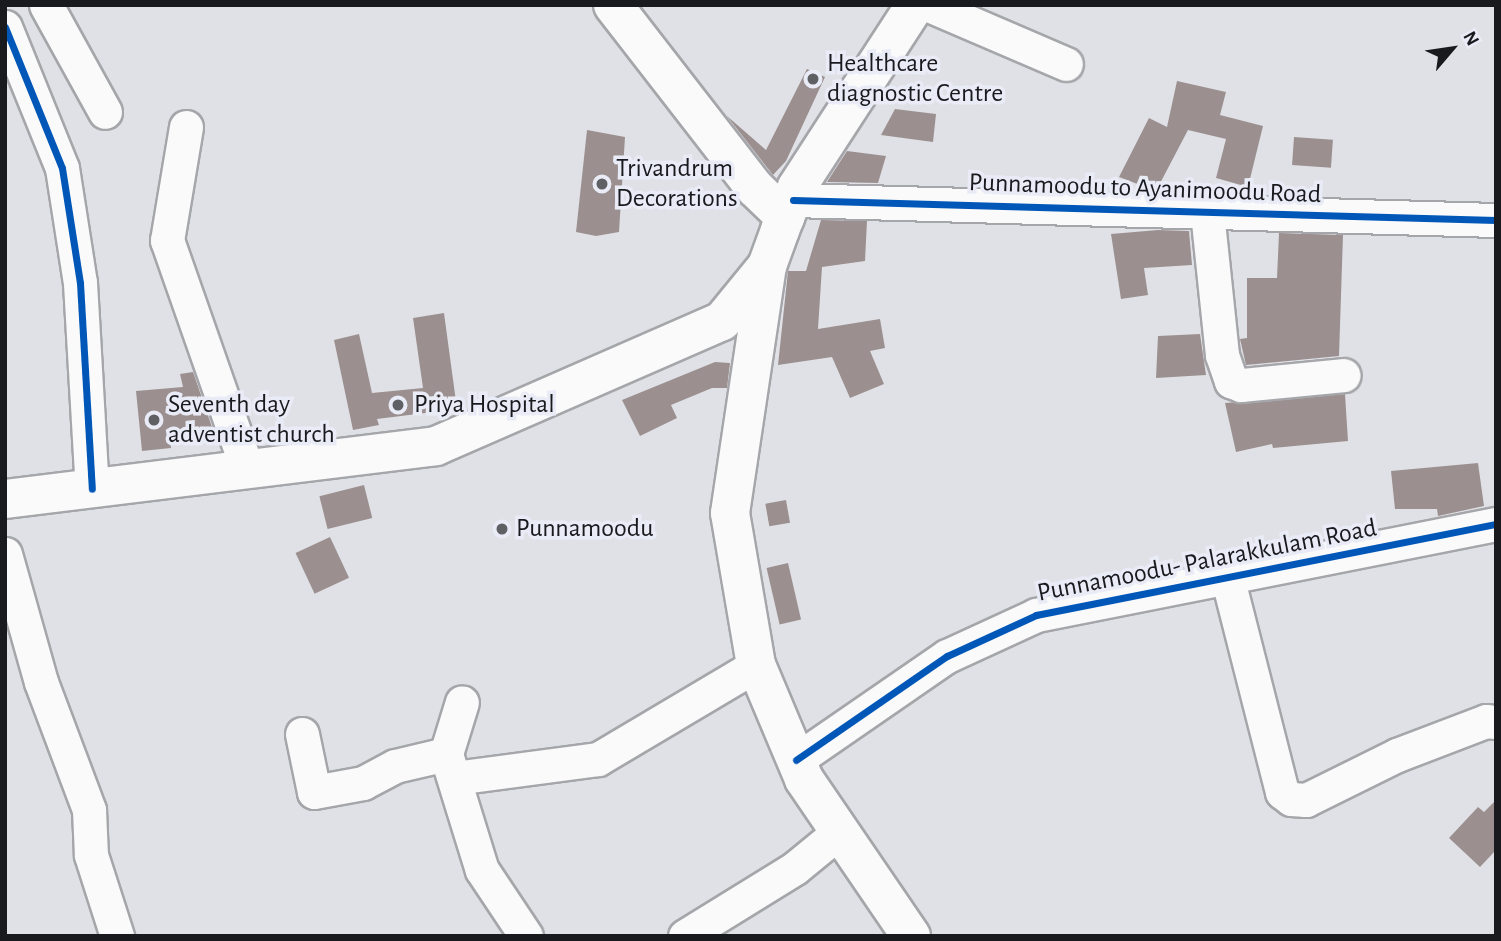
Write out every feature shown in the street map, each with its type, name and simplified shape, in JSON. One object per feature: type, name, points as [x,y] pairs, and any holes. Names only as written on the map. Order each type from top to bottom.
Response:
[{"type":"main road","points":[[613,5],[755,188],[789,209]]},
{"type":"main road","points":[[911,936],[796,760],[756,665],[730,513],[767,266],[789,209],[915,5]]},
{"type":"main road","points":[[5,499],[436,446],[722,321],[767,266]]},
{"type":"street","points":[[46,5],[106,112]]},
{"type":"street","points":[[929,5],[1066,64]]},
{"type":"street","points":[[5,27],[62,168],[79,283],[92,489]]},
{"type":"street","points":[[186,128],[167,240],[247,469]]},
{"type":"street","name":"Punnamoodu to Ayanimoodu Road","points":[[789,209],[1207,212],[1496,220]]},
{"type":"street","points":[[1207,212],[1222,355],[1231,381],[1241,385],[1343,375]]},
{"type":"street","name":"Punnamoodu- Palarakkulam Road","points":[[796,760],[947,656],[1036,615],[1228,580],[1496,524]]},
{"type":"street","points":[[5,554],[41,682],[89,810],[91,855],[117,936]]},
{"type":"street","points":[[1228,580],[1282,792],[1292,799],[1307,800],[1397,755],[1486,721],[1496,722]]},
{"type":"street","points":[[302,734],[314,792],[363,783],[395,766],[598,759],[756,665]]},
{"type":"street","points":[[462,702],[451,766],[481,870],[526,936]]},
{"type":"street","points":[[685,936],[794,868],[840,831]]},
{"type":"building","points":[[807,69],[825,77],[786,161],[773,175],[727,116],[766,150]]},
{"type":"building","points":[[1177,81],[1226,92],[1220,115],[1263,126],[1248,187],[1216,178],[1226,139],[1188,130],[1156,191],[1119,177],[1149,118],[1167,127]]},
{"type":"building","points":[[895,109],[936,114],[933,142],[881,135]]},
{"type":"building","name":"Trivandrum Decorations","points":[[587,130],[625,137],[619,232],[596,236],[576,232]]},
{"type":"building","points":[[1294,137],[1333,140],[1331,168],[1292,165]]},
{"type":"building","points":[[847,151],[886,156],[878,183],[827,182]]},
{"type":"building","points":[[821,220],[867,221],[865,261],[822,267],[818,329],[880,319],[885,348],[870,351],[884,384],[850,398],[832,357],[778,365],[788,271],[806,271]]},
{"type":"building","points":[[1158,230],[1189,231],[1192,265],[1144,268],[1148,295],[1121,299],[1111,234]]},
{"type":"building","points":[[1279,233],[1343,235],[1339,356],[1246,365],[1240,339],[1247,338],[1247,278],[1277,278]]},
{"type":"building","points":[[444,313],[457,409],[377,419],[379,425],[353,430],[334,340],[359,334],[372,393],[423,388],[413,318]]},
{"type":"building","points":[[1200,334],[1206,375],[1156,378],[1158,336]]},
{"type":"building","points":[[715,362],[730,363],[727,388],[712,388],[671,405],[677,418],[640,436],[622,400]]},
{"type":"building","points":[[193,372],[214,433],[170,442],[171,448],[142,451],[136,391],[183,387],[180,374]]},
{"type":"building","points":[[1345,394],[1348,441],[1273,448],[1272,444],[1236,452],[1225,403]]},
{"type":"building","points":[[1478,463],[1484,506],[1438,516],[1437,509],[1395,509],[1391,471]]},
{"type":"building","points":[[364,485],[372,518],[328,529],[319,496]]},
{"type":"building","points":[[786,500],[790,523],[769,526],[765,504]]},
{"type":"building","points":[[330,537],[349,578],[315,594],[296,553]]},
{"type":"building","points":[[788,563],[801,620],[780,624],[767,568]]},
{"type":"building","points":[[1496,800],[1496,850],[1480,867],[1449,838],[1478,807],[1484,812]]},
{"type":"cycle path","points":[[5,27],[62,168],[80,283],[92,489]]},
{"type":"cycle path","points":[[793,200],[1496,220]]},
{"type":"cycle path","points":[[796,760],[947,656],[1036,615],[1496,524]]},
{"type":"place","name":"Healthcare diagnostic Centre","points":[[813,79]]},
{"type":"place","name":"Trivandrum Decorations","points":[[602,184]]},
{"type":"place","name":"Priya Hospital","points":[[398,405]]},
{"type":"place","name":"Seventh day adventist church","points":[[154,420]]},
{"type":"place","name":"Punnamoodu","points":[[502,529]]}]
